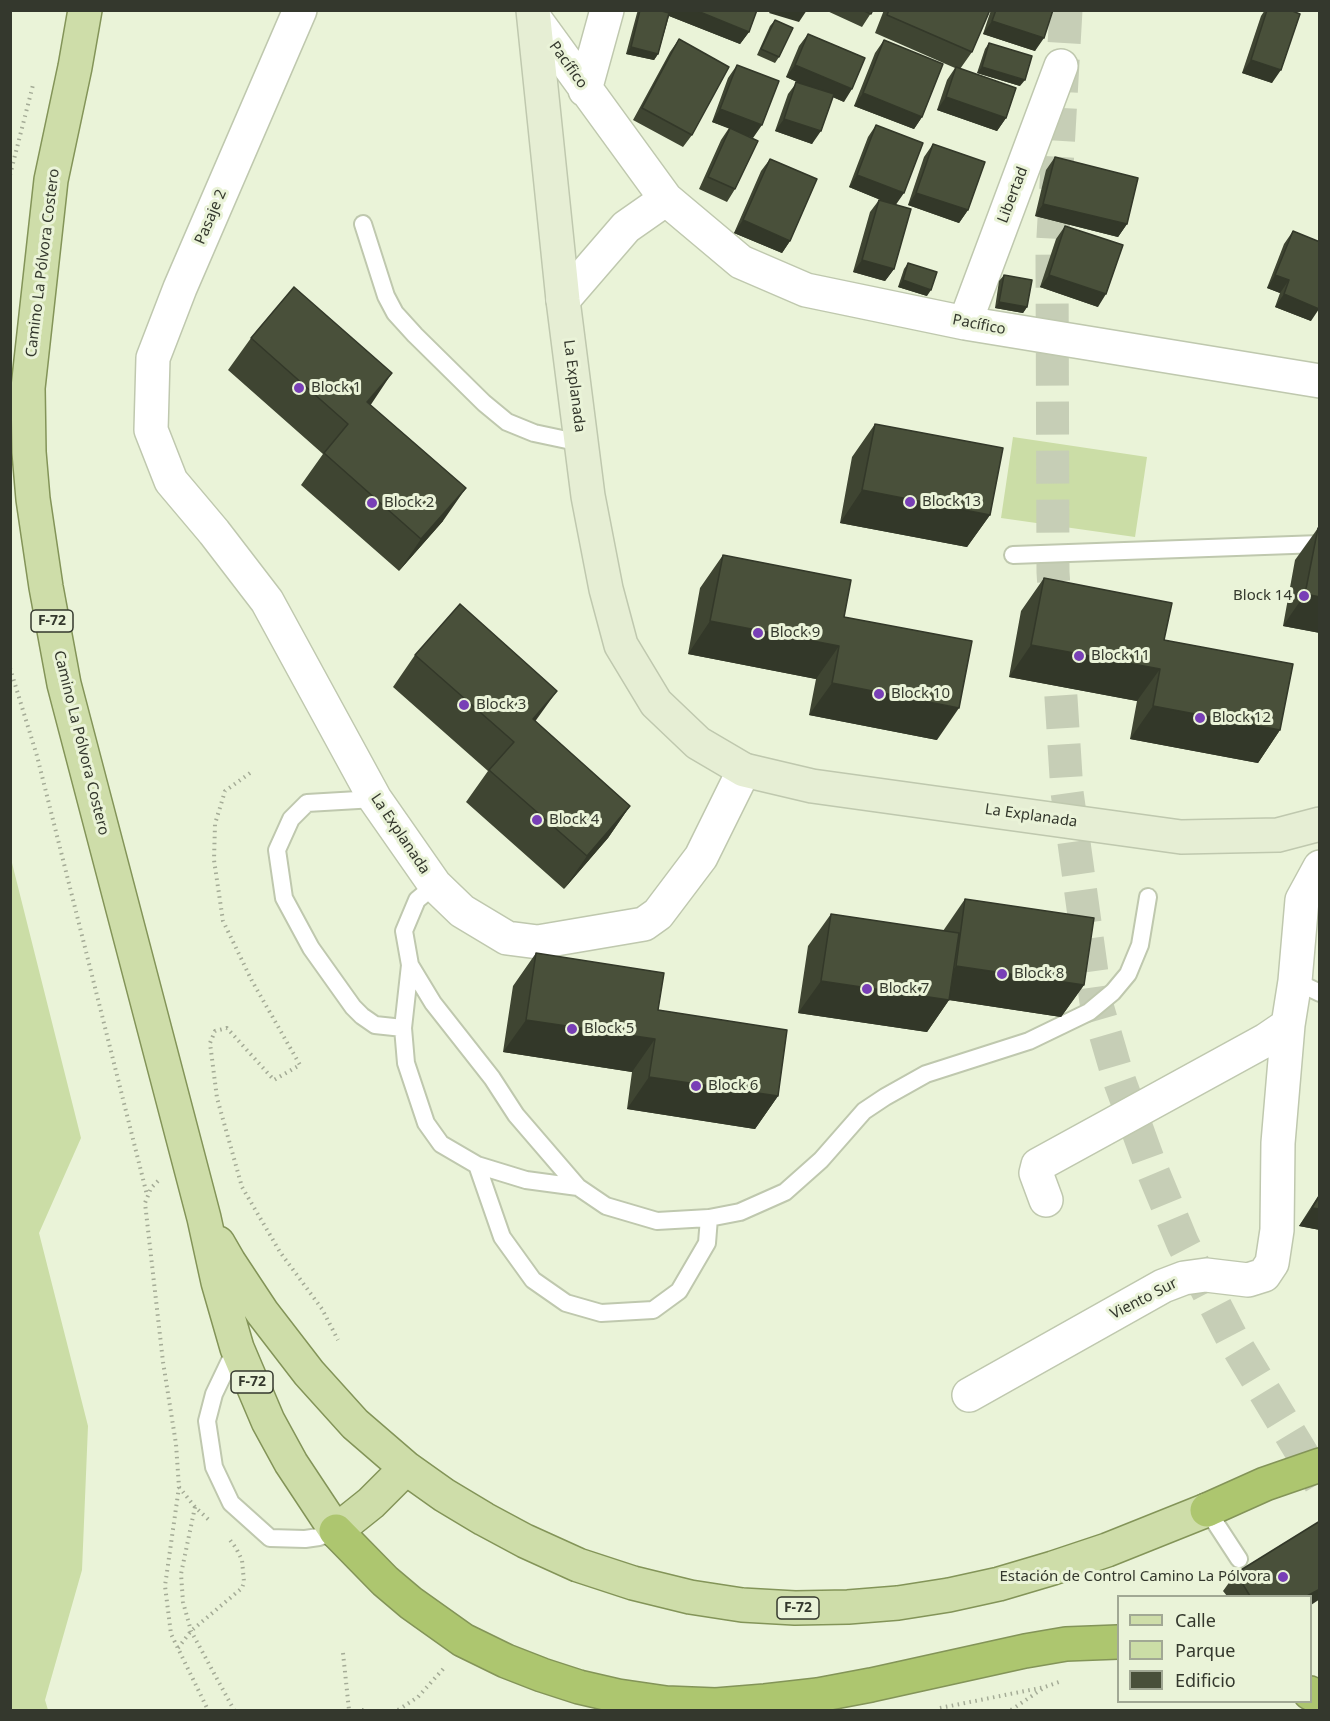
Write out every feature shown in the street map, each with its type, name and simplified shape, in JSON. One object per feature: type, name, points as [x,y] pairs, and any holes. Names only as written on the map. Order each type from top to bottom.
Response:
[{"type":"highway","points":[[1207,1510],[1265,1484],[1320,1465]]},
{"type":"highway","points":[[336,1531],[385,1581],[411,1603],[463,1640],[542,1676],[579,1688],[666,1703],[716,1705],[818,1695],[1025,1651],[1066,1644],[1117,1642]]},
{"type":"main road","name":"Camino La Pólvora Costero","points":[[85,10],[51,180],[28,388],[29,452],[33,499],[46,587],[64,684],[237,1348],[268,1421],[291,1464],[336,1531]]},
{"type":"main road","name":"Camino La Pólvora Costero","points":[[204,1218],[256,1304],[309,1373],[355,1424],[406,1468],[444,1495],[525,1541],[578,1564],[633,1583],[690,1597],[742,1605],[795,1608],[898,1603],[949,1595],[1053,1568],[1107,1550],[1207,1510]]},
{"type":"main road","points":[[336,1531],[371,1503],[406,1468]]},
{"type":"street","name":"Pasaje 2","points":[[151,430],[153,358],[180,288],[300,10]]},
{"type":"street","points":[[585,90],[607,10]]},
{"type":"street","name":"La Explanada","points":[[534,15],[563,300],[588,496],[606,590],[621,645],[656,703],[698,742],[744,770],[812,786],[1181,837],[1278,835],[1320,824]]},
{"type":"street","name":"Pacífico","points":[[534,15],[585,90],[666,199],[741,262],[806,290],[965,323],[1320,381]]},
{"type":"street","name":"Libertad","points":[[965,323],[1061,66]]},
{"type":"street","points":[[563,300],[626,227],[666,199]]},
{"type":"street","name":"La Explanada","points":[[151,430],[171,481],[267,601],[375,799],[435,885],[462,911],[507,938],[538,942],[644,924],[658,914],[701,857],[744,770]]},
{"type":"street","name":"Viento Sur","points":[[969,1395],[1163,1286],[1184,1278],[1206,1275],[1248,1280],[1263,1275],[1272,1263],[1277,1230],[1278,1143],[1288,1025],[1308,987],[1302,900],[1320,867]]},
{"type":"street","points":[[1046,1200],[1036,1173],[1038,1165],[1266,1040],[1288,1025]]},
{"type":"lane","points":[[363,224],[386,296],[396,313],[415,335],[484,404],[507,422],[534,433],[581,443]]},
{"type":"lane","points":[[1013,555],[1320,544]]},
{"type":"lane","points":[[375,799],[307,803],[291,819],[277,850],[284,898],[311,948],[362,1016],[375,1025],[403,1028]]},
{"type":"lane","points":[[435,885],[417,900],[404,931],[410,966],[403,1028],[406,1064],[426,1123],[441,1144],[477,1165],[526,1180],[578,1187]]},
{"type":"lane","points":[[410,966],[433,1003],[487,1070],[516,1115],[578,1187],[606,1206],[657,1221],[709,1218],[740,1212],[785,1192],[821,1160],[864,1111],[926,1074],[1029,1041],[1089,1012],[1113,992],[1128,974],[1140,945],[1148,897]]},
{"type":"lane","points":[[477,1165],[502,1237],[533,1280],[566,1303],[601,1314],[653,1310],[679,1292],[707,1243],[709,1218]]},
{"type":"lane","points":[[237,1348],[214,1394],[207,1421],[213,1467],[231,1503],[270,1538],[305,1539],[320,1537],[336,1531]]},
{"type":"lane","points":[[1207,1510],[1239,1559]]},
{"type":"path","points":[[10,175],[35,76]]},
{"type":"path","points":[[10,668],[37,756],[147,1195]]},
{"type":"path","points":[[250,773],[225,791],[215,824],[214,860],[223,921],[252,981],[300,1065],[274,1080],[227,1028],[215,1031],[210,1043],[217,1098],[242,1187],[280,1252],[322,1309],[338,1340]]},
{"type":"path","points":[[187,1154],[151,1188],[145,1203],[163,1362],[176,1444],[178,1487],[165,1586],[171,1634],[208,1710]]},
{"type":"path","points":[[178,1487],[215,1526]]},
{"type":"path","points":[[195,1507],[181,1574],[183,1602],[191,1630],[234,1710]]},
{"type":"path","points":[[178,1648],[191,1630],[242,1588],[244,1582],[242,1560],[236,1548],[222,1533]]},
{"type":"path","points":[[343,1653],[349,1710]]},
{"type":"path","points":[[398,1710],[418,1697],[444,1669]]},
{"type":"path","points":[[937,1708],[1045,1688],[1063,1681]]},
{"type":"path","points":[[1011,1710],[1045,1688]]},
{"type":"path","points":[[362,1710],[368,1710]]},
{"type":"green space","points":[[1013,437],[1147,457],[1135,537],[1001,518]]},
{"type":"green space","points":[[10,855],[81,1138],[39,1233],[88,1426],[82,1570],[45,1700],[48,1710],[10,1710]]},
{"type":"building","points":[[640,10],[658,10],[669,13],[658,54],[631,47]]},
{"type":"building","points":[[695,10],[757,10],[749,32]]},
{"type":"building","points":[[889,10],[990,10],[972,52],[887,15]]},
{"type":"building","points":[[996,10],[1053,10],[1044,38],[992,21]]},
{"type":"building","points":[[1267,10],[1290,10],[1300,14],[1281,70],[1251,60]]},
{"type":"building","points":[[775,20],[793,28],[779,57],[761,49]]},
{"type":"building","points":[[808,34],[865,58],[852,89],[795,65]]},
{"type":"building","points":[[679,39],[729,67],[692,135],[642,108]]},
{"type":"building","points":[[884,40],[943,64],[922,117],[863,93]]},
{"type":"building","points":[[989,43],[1032,56],[1025,80],[982,67]]},
{"type":"building","points":[[737,65],[779,81],[762,125],[720,109]]},
{"type":"building","points":[[956,67],[1016,88],[1006,118],[946,97]]},
{"type":"building","points":[[796,82],[834,94],[821,131],[784,119]]},
{"type":"building","points":[[876,125],[923,143],[904,193],[857,175]]},
{"type":"building","points":[[730,128],[758,141],[735,189],[708,177]]},
{"type":"building","points":[[933,144],[985,162],[968,210],[916,193]]},
{"type":"building","points":[[1055,157],[1138,178],[1127,224],[1043,204]]},
{"type":"building","points":[[770,159],[817,179],[790,241],[743,220]]},
{"type":"building","points":[[879,200],[911,209],[894,269],[862,260]]},
{"type":"building","points":[[1065,226],[1123,245],[1106,294],[1049,275]]},
{"type":"building","points":[[1293,231],[1320,242],[1319,309],[1284,294],[1289,280],[1275,275]]},
{"type":"building","points":[[908,263],[937,272],[931,290],[903,280]]},
{"type":"building","points":[[1004,275],[1032,280],[1027,307],[999,302]]},
{"type":"building","points":[[294,287],[392,373],[367,402],[466,488],[421,539],[324,453],[348,424],[251,338]]},
{"type":"building","points":[[875,424],[1003,448],[990,515],[862,490]]},
{"type":"building","points":[[1318,528],[1320,528],[1320,597],[1305,594]]},
{"type":"building","points":[[723,555],[851,580],[844,617],[972,641],[959,708],[832,683],[839,646],[710,621]]},
{"type":"building","points":[[1044,578],[1172,603],[1164,640],[1293,664],[1280,730],[1153,706],[1160,669],[1031,645]]},
{"type":"building","points":[[460,604],[557,691],[533,719],[630,806],[587,856],[489,770],[514,742],[415,655]]},
{"type":"building","points":[[965,899],[1094,918],[1084,985],[956,966]]},
{"type":"building","points":[[831,914],[959,933],[949,1000],[821,981]]},
{"type":"building","points":[[536,953],[664,973],[658,1010],[787,1030],[778,1096],[649,1077],[655,1039],[526,1020]]},
{"type":"building","points":[[1320,1195],[1320,1209],[1312,1208]]},
{"type":"building","name":"Estación de Control Camino La Pólvora","points":[[1320,1521],[1320,1589],[1309,1595],[1249,1595],[1236,1573]]},
{"type":"tunnel","points":[[1066,10],[1052,254],[1053,572],[1067,792],[1096,1002],[1117,1074],[1149,1162],[1183,1244],[1232,1338],[1320,1483]]},
{"type":"place","name":"Block 1","points":[[299,388]]},
{"type":"place","name":"Block 13","points":[[910,502]]},
{"type":"place","name":"Block 2","points":[[372,503]]},
{"type":"place","name":"Block 14","points":[[1304,596]]},
{"type":"place","name":"Block 9","points":[[758,633]]},
{"type":"place","name":"Block 11","points":[[1079,656]]},
{"type":"place","name":"Block 10","points":[[879,694]]},
{"type":"place","name":"Block 3","points":[[464,705]]},
{"type":"place","name":"Block 12","points":[[1200,718]]},
{"type":"place","name":"Block 4","points":[[537,820]]},
{"type":"place","name":"Block 8","points":[[1002,974]]},
{"type":"place","name":"Block 7","points":[[867,989]]},
{"type":"place","name":"Block 5","points":[[572,1029]]},
{"type":"place","name":"Block 6","points":[[696,1086]]},
{"type":"place","name":"Estación de Control Camino La Pólvora","points":[[1283,1577]]}]
